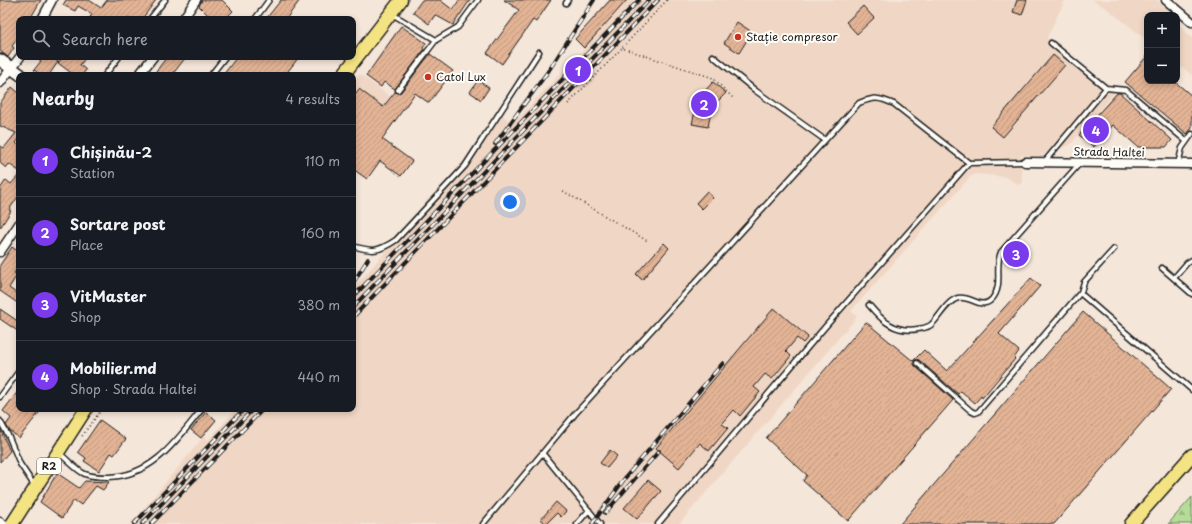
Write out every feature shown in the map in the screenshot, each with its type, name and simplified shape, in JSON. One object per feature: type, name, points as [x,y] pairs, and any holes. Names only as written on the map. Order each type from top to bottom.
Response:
[{"type":"main road","points":[[356,58],[401,0]]},
{"type":"main road","points":[[345,72],[355,60]]},
{"type":"main road","name":"R2","points":[[12,524],[84,412]]},
{"type":"main road","points":[[1130,524],[1192,455]]},
{"type":"street","points":[[185,16],[196,0]]},
{"type":"street","points":[[1166,0],[1192,22]]},
{"type":"street","points":[[44,16],[51,1]]},
{"type":"street","points":[[0,60],[17,72]]},
{"type":"street","points":[[0,83],[18,60]]},
{"type":"street","points":[[140,72],[150,60]]},
{"type":"street","name":"Strada Haltei","points":[[1025,162],[1192,164]]},
{"type":"street","points":[[0,252],[16,228]]},
{"type":"lane","points":[[152,16],[165,0]]},
{"type":"lane","points":[[256,16],[269,0]]},
{"type":"lane","points":[[398,90],[436,40],[458,27],[478,0]]},
{"type":"lane","points":[[391,13],[436,40]]},
{"type":"lane","points":[[1051,43],[1106,88],[1126,90],[1186,141]]},
{"type":"lane","points":[[356,247],[370,251],[384,248],[396,240],[465,166],[539,52]]},
{"type":"lane","points":[[713,56],[752,87],[826,140]]},
{"type":"lane","points":[[107,72],[117,60]]},
{"type":"lane","points":[[213,72],[223,60]]},
{"type":"lane","points":[[1044,162],[1106,88]]},
{"type":"lane","points":[[483,524],[575,414],[859,103],[871,98],[883,99],[894,104],[969,163],[1025,162]]},
{"type":"lane","points":[[1178,164],[1180,153],[1186,141],[1192,134]]},
{"type":"lane","points":[[869,305],[881,317],[896,328],[912,330],[929,327],[953,301],[959,298],[966,298],[981,304],[987,303],[996,293],[998,285],[998,259],[1001,252],[1080,162]]},
{"type":"lane","points":[[658,524],[825,327],[969,163]]},
{"type":"lane","points":[[917,363],[971,411],[975,413],[978,412],[1080,293],[1084,282],[1114,249]]},
{"type":"lane","points":[[1174,278],[1187,263],[1192,260]]},
{"type":"lane","points":[[1162,268],[1192,294]]},
{"type":"lane","points":[[1080,293],[1192,390]]},
{"type":"lane","points":[[0,398],[16,375]]},
{"type":"lane","points":[[58,451],[85,474],[119,477],[136,472],[153,462],[188,428],[199,412]]},
{"type":"lane","points":[[0,421],[9,437],[20,464],[36,487]]},
{"type":"lane","points":[[543,454],[600,524]]},
{"type":"lane","points":[[577,524],[589,510]]},
{"type":"path","points":[[568,104],[667,0]]},
{"type":"path","points":[[622,48],[712,78],[734,99]]},
{"type":"path","points":[[563,191],[649,242]]},
{"type":"shaded area","points":[[627,0],[1065,0],[1047,38],[1115,92],[1070,145],[1039,156],[1021,155],[1022,185],[1017,184],[1006,177],[976,174],[970,177],[851,311],[857,317],[679,524],[129,524],[136,518],[204,436],[208,440],[233,412],[356,412],[356,286],[398,235],[446,184],[498,112],[513,123],[585,48]]},
{"type":"shaded area","points":[[1092,0],[1157,0],[1170,12],[1144,12],[1144,38],[1106,8]]},
{"type":"shaded area","points":[[1180,25],[1192,38],[1192,75],[1180,66]]},
{"type":"shaded area","points":[[360,74],[391,97],[356,146],[356,80]]},
{"type":"green space","points":[[1192,497],[1192,524],[1168,524],[1191,498]]},
{"type":"building","points":[[0,0],[41,0],[32,16],[16,16],[16,41],[12,46],[14,48],[8,57],[0,51]]},
{"type":"building","points":[[66,0],[89,0],[101,8],[107,0],[156,0],[144,16],[91,16],[92,14],[78,6],[75,11],[63,5]]},
{"type":"building","points":[[202,0],[222,0],[233,11],[228,16],[209,16],[199,6]]},
{"type":"building","points":[[281,0],[300,0],[288,16],[268,16]]},
{"type":"building","points":[[422,0],[440,0],[453,10],[459,0],[470,0],[453,25],[435,15],[429,24],[413,12]]},
{"type":"building","points":[[504,0],[551,0],[536,22],[533,20],[502,64],[487,53],[519,10]]},
{"type":"building","points":[[610,0],[627,0],[584,48],[575,39]]},
{"type":"building","points":[[1017,0],[1027,0],[1022,15],[1013,12]]},
{"type":"building","points":[[863,6],[874,18],[857,34],[846,22]]},
{"type":"building","name":"Stație compresor","points":[[737,22],[752,32],[739,53],[724,43]]},
{"type":"building","points":[[401,26],[426,43],[423,48],[424,50],[395,89],[384,82],[381,87],[366,76]]},
{"type":"building","points":[[430,54],[453,71],[429,103],[415,93],[382,139],[412,161],[401,176],[380,161],[367,179],[356,171],[356,93],[359,89],[383,107],[395,92],[401,92]]},
{"type":"building","points":[[1053,55],[1065,65],[1003,137],[991,127]]},
{"type":"building","points":[[40,60],[55,60],[58,62],[51,72],[37,72],[34,70],[41,61]]},
{"type":"building","points":[[60,60],[84,60],[80,65],[86,70],[84,72],[70,72],[58,63]]},
{"type":"building","points":[[165,60],[184,60],[174,72],[155,72]]},
{"type":"building","points":[[235,60],[297,60],[287,72],[225,72]]},
{"type":"building","points":[[1144,60],[1144,84],[1178,84],[1192,96],[1192,128],[1187,134],[1125,82]]},
{"type":"building","points":[[478,80],[489,88],[481,100],[470,92]]},
{"type":"building","points":[[713,82],[726,93],[714,105],[711,111],[708,127],[692,124],[696,107],[692,103],[692,98],[695,95],[702,94]]},
{"type":"building","points":[[12,87],[16,90],[16,133],[0,126],[0,103]]},
{"type":"building","points":[[1117,93],[1120,93],[1172,140],[1166,147],[1138,147],[1113,125],[1094,147],[1079,135]]},
{"type":"building","points":[[16,133],[16,169],[9,164],[6,168],[0,163],[0,146],[4,148]]},
{"type":"building","points":[[16,178],[16,200],[9,210],[11,211],[0,228],[0,189],[6,180],[11,184]]},
{"type":"building","points":[[707,191],[713,198],[702,209],[696,203]]},
{"type":"building","points":[[664,243],[669,248],[642,280],[636,274]]},
{"type":"building","points":[[12,247],[16,250],[16,270],[14,273],[16,277],[9,288],[16,293],[16,302],[0,291],[0,265]]},
{"type":"building","points":[[1031,278],[1040,286],[999,334],[1019,351],[1014,358],[1015,359],[982,398],[981,396],[975,403],[961,391],[958,394],[919,360],[914,361],[915,366],[953,400],[848,521],[803,481],[807,475],[766,438],[866,322],[913,361],[924,350],[947,371]]},
{"type":"building","points":[[774,308],[808,337],[803,343],[797,338],[786,351],[791,356],[772,379],[765,374],[754,387],[760,392],[740,416],[734,410],[722,424],[728,428],[709,451],[700,443],[679,468],[656,448]]},
{"type":"building","points":[[0,309],[16,320],[16,330],[0,319]]},
{"type":"building","points":[[1083,312],[1171,389],[1054,524],[900,524]]},
{"type":"building","points":[[16,394],[16,412],[40,412],[19,438],[9,430],[6,425],[11,418],[3,411]]},
{"type":"building","points":[[206,412],[216,420],[201,438],[191,430]]},
{"type":"building","points":[[100,420],[126,439],[114,455],[111,453],[99,471],[84,461],[86,458],[78,452]]},
{"type":"building","points":[[0,429],[10,451],[0,462]]},
{"type":"building","points":[[610,450],[617,456],[607,468],[600,463]]},
{"type":"building","points":[[57,473],[79,488],[85,481],[109,482],[103,490],[96,486],[81,505],[74,500],[62,518],[40,502]]},
{"type":"building","points":[[648,480],[661,491],[637,519],[624,508]]},
{"type":"building","points":[[556,502],[566,511],[561,517],[557,513],[546,524],[541,519]]},
{"type":"railway","points":[[495,144],[549,70],[594,0]]},
{"type":"railway","points":[[356,294],[639,0]]},
{"type":"railway","points":[[356,304],[649,0]]},
{"type":"railway","points":[[356,314],[658,0]]},
{"type":"railway","points":[[356,278],[368,259]]},
{"type":"railway","points":[[592,524],[625,478],[723,363]]},
{"type":"railway","points":[[134,524],[241,412]]},
{"type":"railway","points":[[142,524],[250,412]]},
{"type":"railway","points":[[151,524],[260,412]]},
{"type":"railway","points":[[605,513],[659,451]]},
{"type":"place","name":"Stație compresor","points":[[738,37]]},
{"type":"place","name":"Chișinău-2","points":[[578,70]]},
{"type":"place","name":"Catol Lux","points":[[428,77]]},
{"type":"place","name":"Sortare post","points":[[704,104]]},
{"type":"place","name":"Mobilier.md","points":[[1096,130]]},
{"type":"place","name":"VitMaster","points":[[1016,254]]}]
